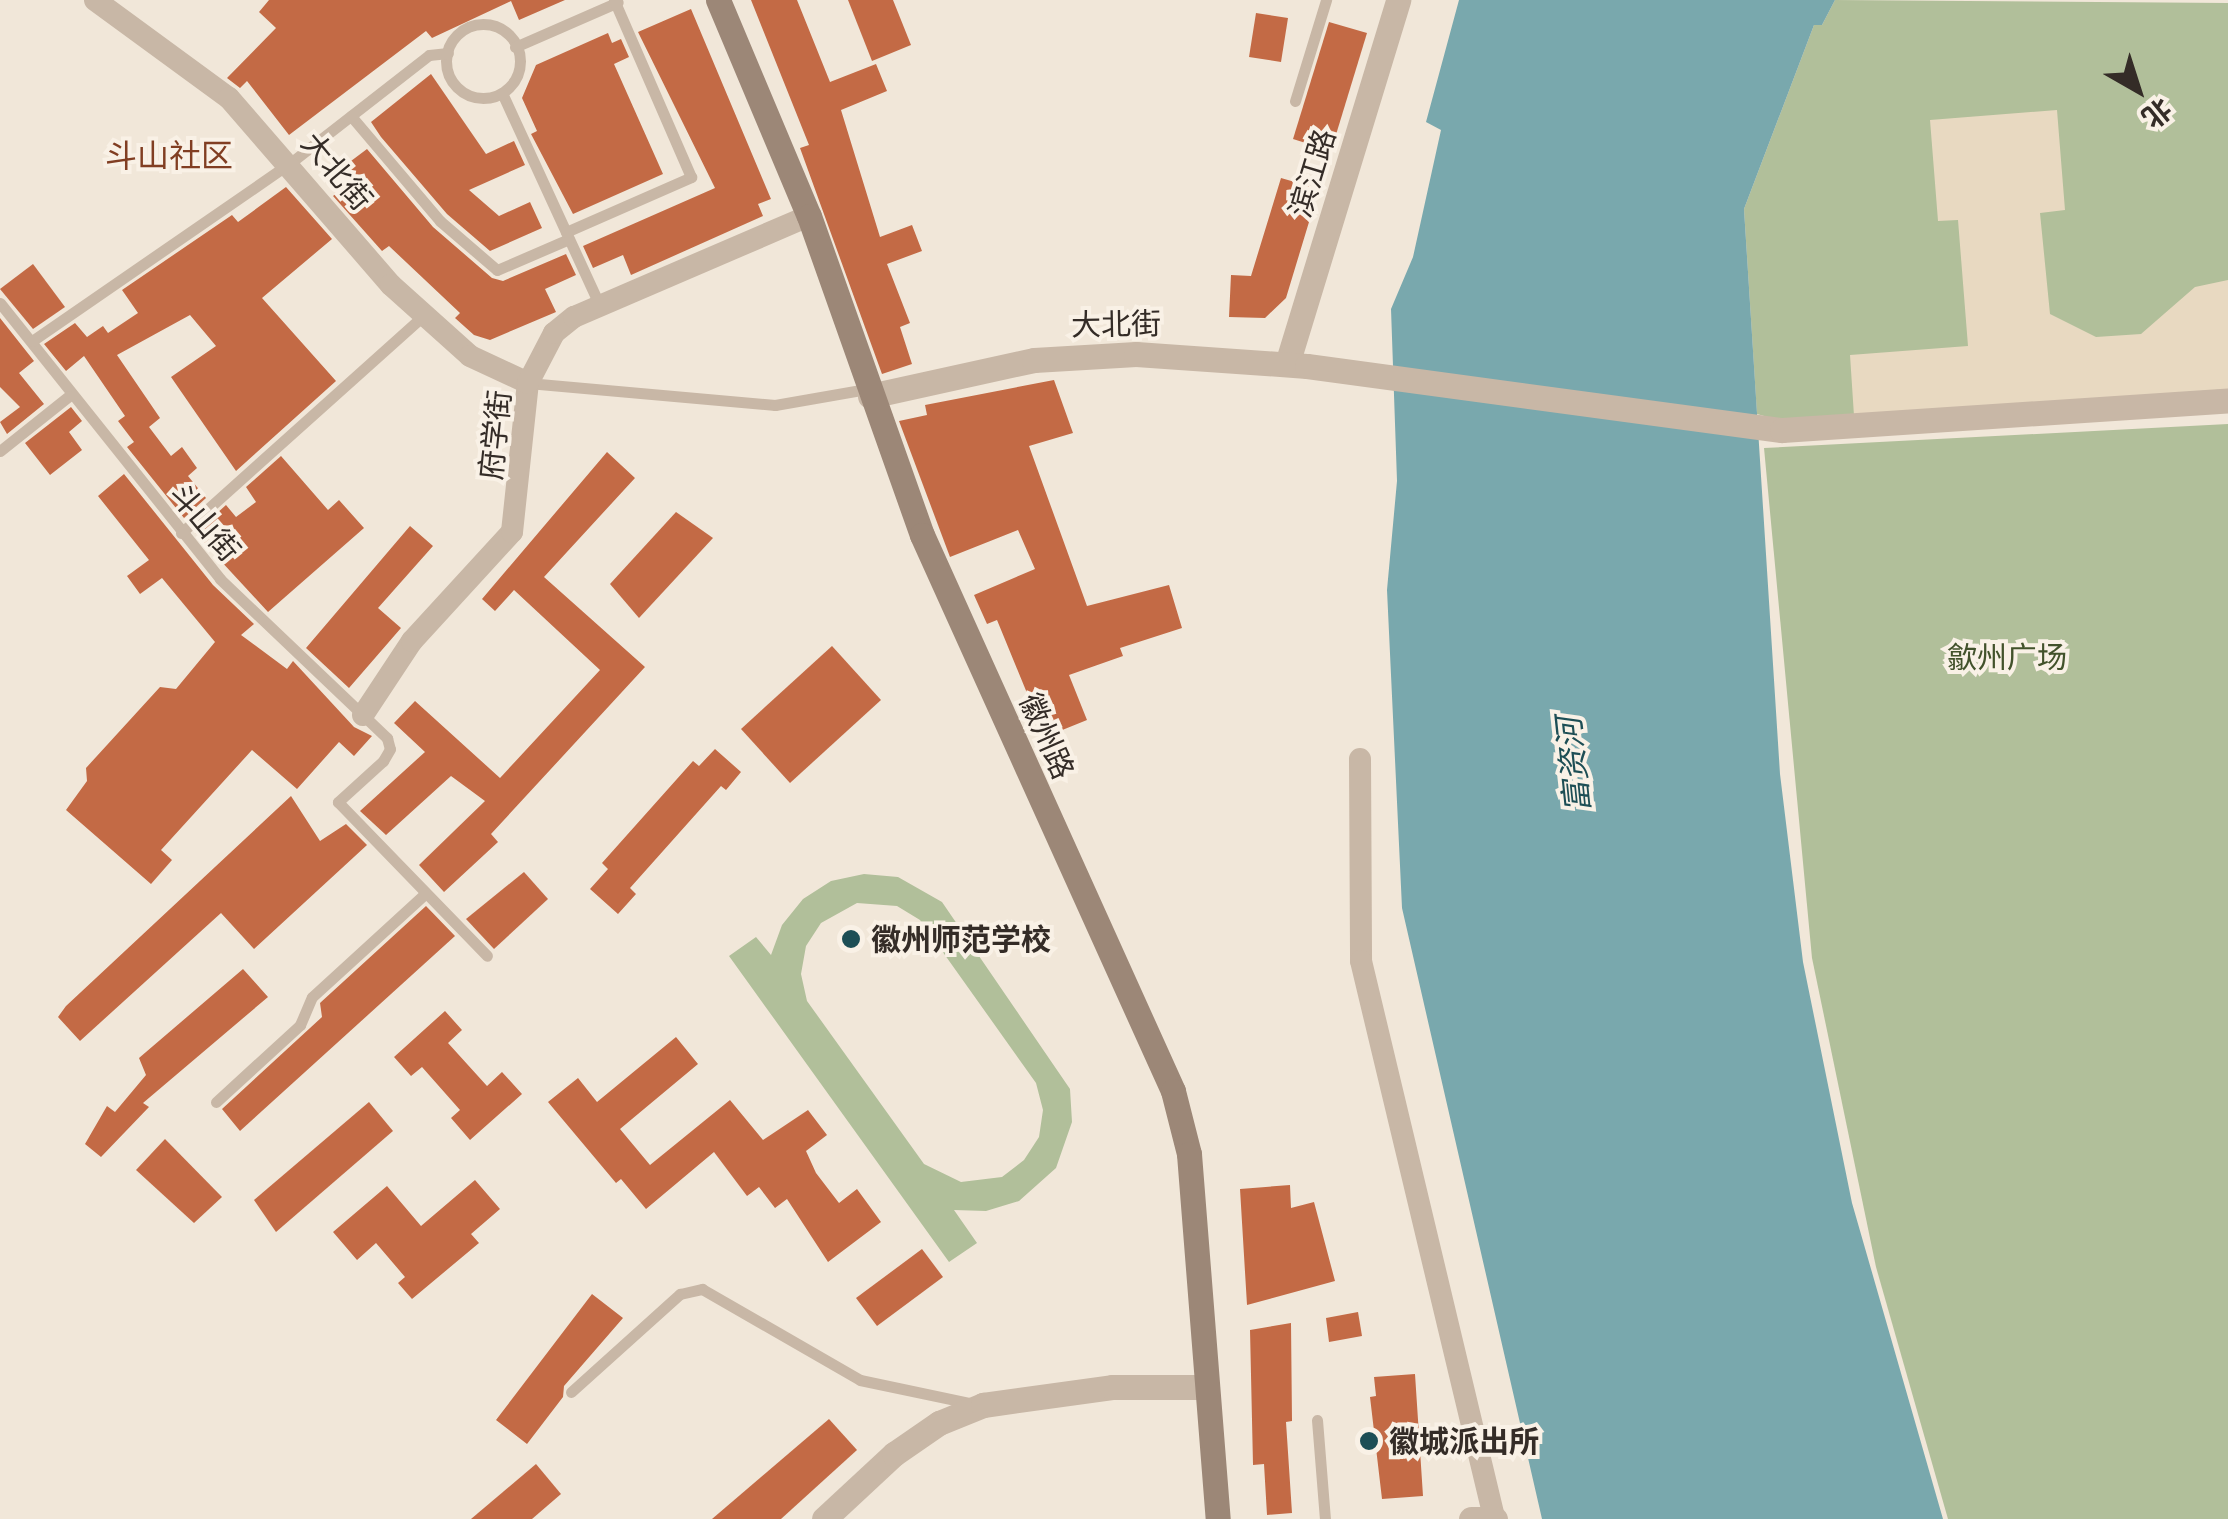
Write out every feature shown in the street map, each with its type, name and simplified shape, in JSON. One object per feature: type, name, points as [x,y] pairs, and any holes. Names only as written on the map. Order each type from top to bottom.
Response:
[{"type":"main road","name":"徽州路","points":[[718,0],[808,216],[922,535],[1173,1091],[1189,1154],[1218,1519]]},
{"type":"street","name":"大北街","points":[[94,0],[229,98],[424,315],[470,356],[528,383]]},
{"type":"street","name":"滨江路","points":[[1297,365],[1398,0]]},
{"type":"street","name":"府学街","points":[[363,715],[401,654],[512,532],[528,383],[554,332],[600,306],[808,216]]},
{"type":"street","name":"大北街","points":[[869,392],[1034,360],[1095,354],[1297,365],[1782,430],[2228,400]]},
{"type":"street","points":[[1360,760],[1362,961],[1487,1518]]},
{"type":"street","points":[[824,1519],[894,1454],[939,1423],[983,1405],[1045,1393],[1208,1386]]},
{"type":"lane","points":[[1295,101],[1326,0]]},
{"type":"lane","points":[[350,116],[440,222],[497,270],[690,177],[617,1],[515,46]]},
{"type":"lane","points":[[478,22],[508,33],[515,46],[523,62],[502,93],[488,100],[457,89],[445,66],[452,35],[478,22]]},
{"type":"lane","points":[[32,341],[289,164],[429,55],[448,53]]},
{"type":"lane","points":[[502,93],[600,306]]},
{"type":"lane","name":"斗山街","points":[[0,304],[32,341],[69,396],[181,532],[264,624],[363,715],[390,749],[338,802],[426,893]]},
{"type":"lane","points":[[181,532],[424,315]]},
{"type":"lane","points":[[528,383],[776,405],[869,392]]},
{"type":"lane","points":[[0,451],[69,396]]},
{"type":"lane","points":[[216,1102],[300,1025],[312,997],[426,893],[487,956]]},
{"type":"lane","points":[[571,1392],[680,1294],[702,1289],[860,1380],[983,1405]]},
{"type":"lane","points":[[1317,1420],[1325,1519]]},
{"type":"green space","points":[[1835,0],[2228,3],[2228,389],[1782,421],[1757,414],[1744,209],[1814,25],[1822,25]]},
{"type":"green space","name":"歙州广场","points":[[2228,424],[2228,1519],[1948,1519],[1876,1267],[1812,958],[1764,448]]},
{"type":"green space","points":[[864,874],[898,877],[942,902],[1070,1089],[1072,1122],[1056,1168],[1019,1201],[986,1211],[954,1210],[977,1243],[949,1262],[729,956],[756,937],[771,955],[782,925],[803,899],[831,881]],"holes":[[[857,903],[897,906],[920,920],[1036,1083],[1043,1110],[1039,1137],[1024,1160],[1002,1177],[961,1182],[924,1164],[807,1001],[801,974],[806,946],[821,923]]]},
{"type":"shaded area","points":[[2057,110],[2065,210],[2040,213],[2050,314],[2096,337],[2141,334],[2195,287],[2228,280],[2228,389],[1854,416],[1850,355],[1968,346],[1958,220],[1938,221],[1930,120]]},
{"type":"water","name":"富资河","points":[[1459,0],[1835,0],[1822,25],[1814,25],[1744,209],[1780,774],[1803,962],[1852,1203],[1943,1519],[1542,1519],[1402,908],[1387,590],[1397,481],[1391,309],[1413,257],[1441,130],[1426,122]]},
{"type":"building","points":[[269,0],[565,0],[519,20],[511,1],[432,38],[426,31],[289,135],[247,81],[240,88],[227,78],[276,28],[259,12]]},
{"type":"building","points":[[751,0],[797,0],[830,82],[876,64],[887,91],[841,110],[880,237],[912,225],[922,251],[887,264],[910,323],[900,327],[912,364],[882,374],[800,148],[809,145]]},
{"type":"building","points":[[848,0],[893,0],[911,45],[872,61]]},
{"type":"building","points":[[691,9],[771,199],[758,204],[763,216],[631,275],[623,255],[593,268],[583,246],[715,188],[638,32]]},
{"type":"building","points":[[1256,13],[1288,18],[1281,62],[1249,57]]},
{"type":"building","points":[[1329,22],[1367,33],[1331,151],[1293,139]]},
{"type":"building","points":[[608,33],[612,43],[621,39],[629,57],[614,64],[663,174],[573,214],[531,134],[537,131],[522,98],[536,65]]},
{"type":"building","points":[[431,74],[486,154],[514,141],[525,165],[469,190],[499,216],[530,202],[542,228],[490,251],[447,214],[381,137],[371,122]]},
{"type":"building","points":[[367,149],[433,227],[492,278],[503,281],[566,254],[576,275],[545,289],[556,312],[490,340],[474,335],[455,318],[460,313],[389,246],[382,251],[333,196],[357,177],[347,164]]},
{"type":"building","points":[[1281,178],[1319,189],[1286,298],[1265,318],[1229,317],[1231,275],[1251,276]]},
{"type":"building","points":[[286,187],[332,239],[262,298],[336,381],[236,471],[171,377],[216,346],[190,315],[117,355],[160,418],[149,427],[171,456],[182,447],[197,468],[188,476],[206,498],[184,518],[127,447],[134,442],[118,421],[125,416],[84,356],[66,371],[44,344],[75,323],[87,337],[103,326],[108,333],[138,313],[122,290],[232,215],[238,222]]},
{"type":"building","points":[[33,264],[65,307],[33,329],[0,289]]},
{"type":"building","points":[[0,318],[34,361],[19,373],[44,404],[7,434],[0,422],[20,407],[0,387]]},
{"type":"building","points":[[1054,380],[1073,433],[1029,446],[1087,606],[1169,585],[1182,628],[1120,648],[1123,656],[1069,675],[1087,720],[1045,737],[997,620],[987,624],[974,595],[1035,569],[1018,530],[950,557],[899,421],[927,415],[925,405]]},
{"type":"building","points":[[71,407],[82,421],[69,432],[82,450],[50,475],[25,443]]},
{"type":"building","points":[[607,452],[635,478],[544,577],[645,667],[491,834],[498,842],[444,892],[419,865],[485,801],[451,776],[386,835],[360,811],[425,752],[394,723],[415,701],[500,778],[600,670],[514,590],[495,611],[482,599]]},
{"type":"building","points":[[281,456],[328,510],[339,500],[364,528],[268,612],[195,533],[226,505],[236,517],[256,502],[246,487]]},
{"type":"building","points":[[124,474],[213,585],[254,624],[241,635],[287,669],[293,661],[354,727],[372,736],[354,756],[339,742],[297,789],[252,750],[161,850],[172,860],[151,884],[66,810],[87,781],[86,768],[160,687],[176,689],[215,642],[162,578],[140,594],[127,576],[149,560],[98,496]]},
{"type":"building","points":[[676,512],[713,538],[639,618],[610,584]]},
{"type":"building","points":[[410,526],[433,546],[378,608],[401,628],[349,688],[306,648]]},
{"type":"building","points":[[832,646],[881,700],[790,783],[741,729]]},
{"type":"building","points":[[715,749],[741,772],[726,790],[721,786],[630,888],[636,894],[618,914],[590,889],[608,869],[602,863],[693,761],[699,766]]},
{"type":"building","points":[[291,796],[320,841],[346,824],[367,845],[254,949],[221,913],[80,1041],[58,1017],[66,1006]]},
{"type":"building","points":[[524,872],[548,899],[494,949],[466,919]]},
{"type":"building","points":[[426,906],[455,936],[240,1131],[222,1109],[322,1017],[320,1003]]},
{"type":"building","points":[[243,969],[268,997],[143,1103],[149,1107],[101,1157],[85,1144],[107,1106],[115,1112],[146,1075],[139,1058]]},
{"type":"building","points":[[445,1011],[462,1030],[448,1043],[487,1086],[502,1072],[522,1094],[470,1140],[451,1118],[460,1110],[422,1067],[411,1076],[394,1057]]},
{"type":"building","points":[[676,1037],[698,1064],[620,1129],[650,1165],[730,1100],[763,1140],[808,1110],[827,1135],[806,1151],[816,1173],[839,1203],[857,1189],[881,1222],[828,1262],[787,1199],[775,1208],[759,1187],[747,1196],[714,1152],[646,1209],[621,1179],[616,1183],[548,1102],[578,1078],[597,1102]]},
{"type":"building","points":[[369,1102],[393,1131],[276,1232],[254,1200]]},
{"type":"building","points":[[165,1139],[222,1197],[194,1223],[136,1170]]},
{"type":"building","points":[[475,1180],[500,1209],[471,1234],[479,1243],[412,1299],[398,1283],[405,1277],[376,1243],[357,1260],[333,1232],[387,1186],[421,1226]]},
{"type":"building","points":[[1290,1185],[1291,1208],[1314,1202],[1335,1281],[1247,1305],[1240,1189]]},
{"type":"building","points":[[922,1249],[943,1277],[877,1326],[856,1298]]},
{"type":"building","points":[[592,1294],[623,1318],[564,1386],[563,1397],[527,1444],[496,1420]]},
{"type":"building","points":[[1358,1312],[1362,1336],[1329,1342],[1326,1318]]},
{"type":"building","points":[[1291,1323],[1292,1421],[1286,1422],[1292,1513],[1267,1515],[1264,1464],[1253,1465],[1250,1330]]},
{"type":"building","points":[[1415,1374],[1423,1496],[1382,1499],[1370,1397],[1376,1396],[1374,1377]]},
{"type":"building","points":[[829,1419],[857,1450],[781,1519],[712,1519]]},
{"type":"building","points":[[536,1464],[561,1494],[532,1519],[471,1519]]},
{"type":"place","name":"徽州师范学校","points":[[851,939]]},
{"type":"place","name":"徽城派出所","points":[[1369,1441]]},
{"type":"district","name":"斗山社区","points":[[169,155]]}]
